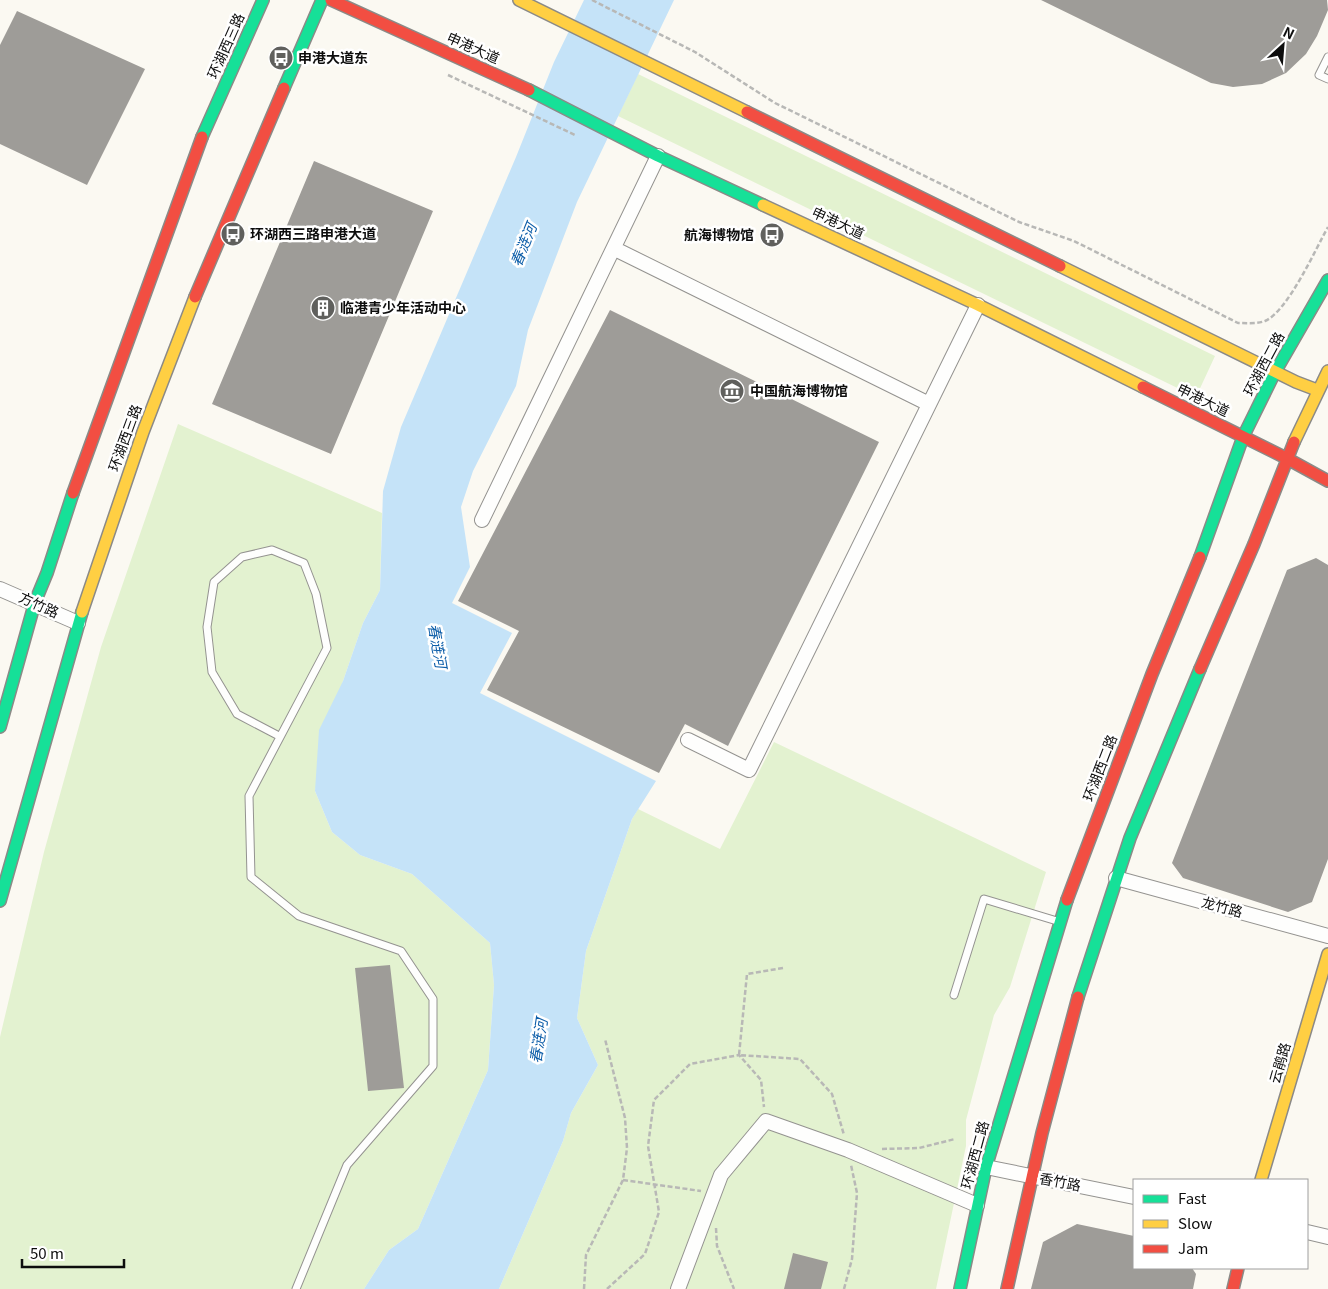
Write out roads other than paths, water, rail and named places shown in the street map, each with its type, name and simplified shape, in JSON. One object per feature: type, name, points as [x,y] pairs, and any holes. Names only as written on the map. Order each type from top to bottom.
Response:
[{"type":"main road","name":"环湖西三路","points":[[0,727],[35,602],[199,144],[263,0]]},
{"type":"main road","name":"环湖西三路","points":[[0,901],[78,623],[120,496],[173,352],[322,0]]},
{"type":"main road","name":"申港大道","points":[[331,0],[534,92],[658,156],[978,305],[1286,458],[1328,481]]},
{"type":"main road","points":[[519,0],[1275,372],[1323,392]]},
{"type":"main road","name":"环湖西二路","points":[[960,1289],[986,1167],[1059,922],[1152,674],[1208,536],[1243,437],[1275,372],[1328,280]]},
{"type":"main road","points":[[1007,1289],[1030,1176],[1065,1038],[1116,878],[1175,729],[1266,518],[1286,458],[1323,392],[1328,371]]},
{"type":"main road","name":"云鹃路","points":[[1261,1179],[1328,954]]},
{"type":"main road","points":[[1233,1289],[1238,1269]]},
{"type":"street","points":[[482,520],[615,249],[658,156]]},
{"type":"street","points":[[615,249],[929,404]]},
{"type":"street","points":[[688,740],[749,770],[978,305]]},
{"type":"street","name":"方竹路","points":[[0,589],[35,602],[78,623]]},
{"type":"street","name":"龙竹路","points":[[1116,878],[1328,936]]},
{"type":"street","points":[[678,1289],[721,1175],[766,1121],[848,1150],[977,1206]]},
{"type":"street","name":"香竹路","points":[[986,1167],[1133,1197]]},
{"type":"street","points":[[1308,1232],[1328,1237]]},
{"type":"lane","points":[[1328,58],[1319,75],[1328,80]]},
{"type":"lane","points":[[279,736],[237,714],[212,672],[207,627],[214,582],[242,557],[272,550],[304,562],[316,594],[327,648],[248,796],[251,877],[299,916],[401,951],[433,999],[433,1066],[346,1165],[296,1289]]},
{"type":"lane","points":[[954,995],[984,899],[1059,922]]},
{"type":"water","name":"春涟河","points":[[584,0],[674,0],[577,202],[528,330],[516,386],[473,471],[461,507],[470,567],[452,603],[512,633],[480,693],[656,781],[632,819],[586,951],[577,1018],[598,1065],[571,1113],[563,1141],[499,1289],[364,1289],[389,1250],[418,1229],[488,1070],[494,985],[490,943],[412,874],[360,855],[332,832],[315,791],[319,730],[343,681],[363,623],[380,590],[383,491],[401,427],[516,157],[554,62]]},
{"type":"place","name":"申港大道东","points":[[281,58]]},
{"type":"place","name":"环湖西三路申港大道","points":[[233,234]]},
{"type":"place","name":"航海博物馆","points":[[772,235]]},
{"type":"place","name":"临港青少年活动中心","points":[[323,308]]},
{"type":"place","name":"中国航海博物馆","points":[[732,391]]}]
